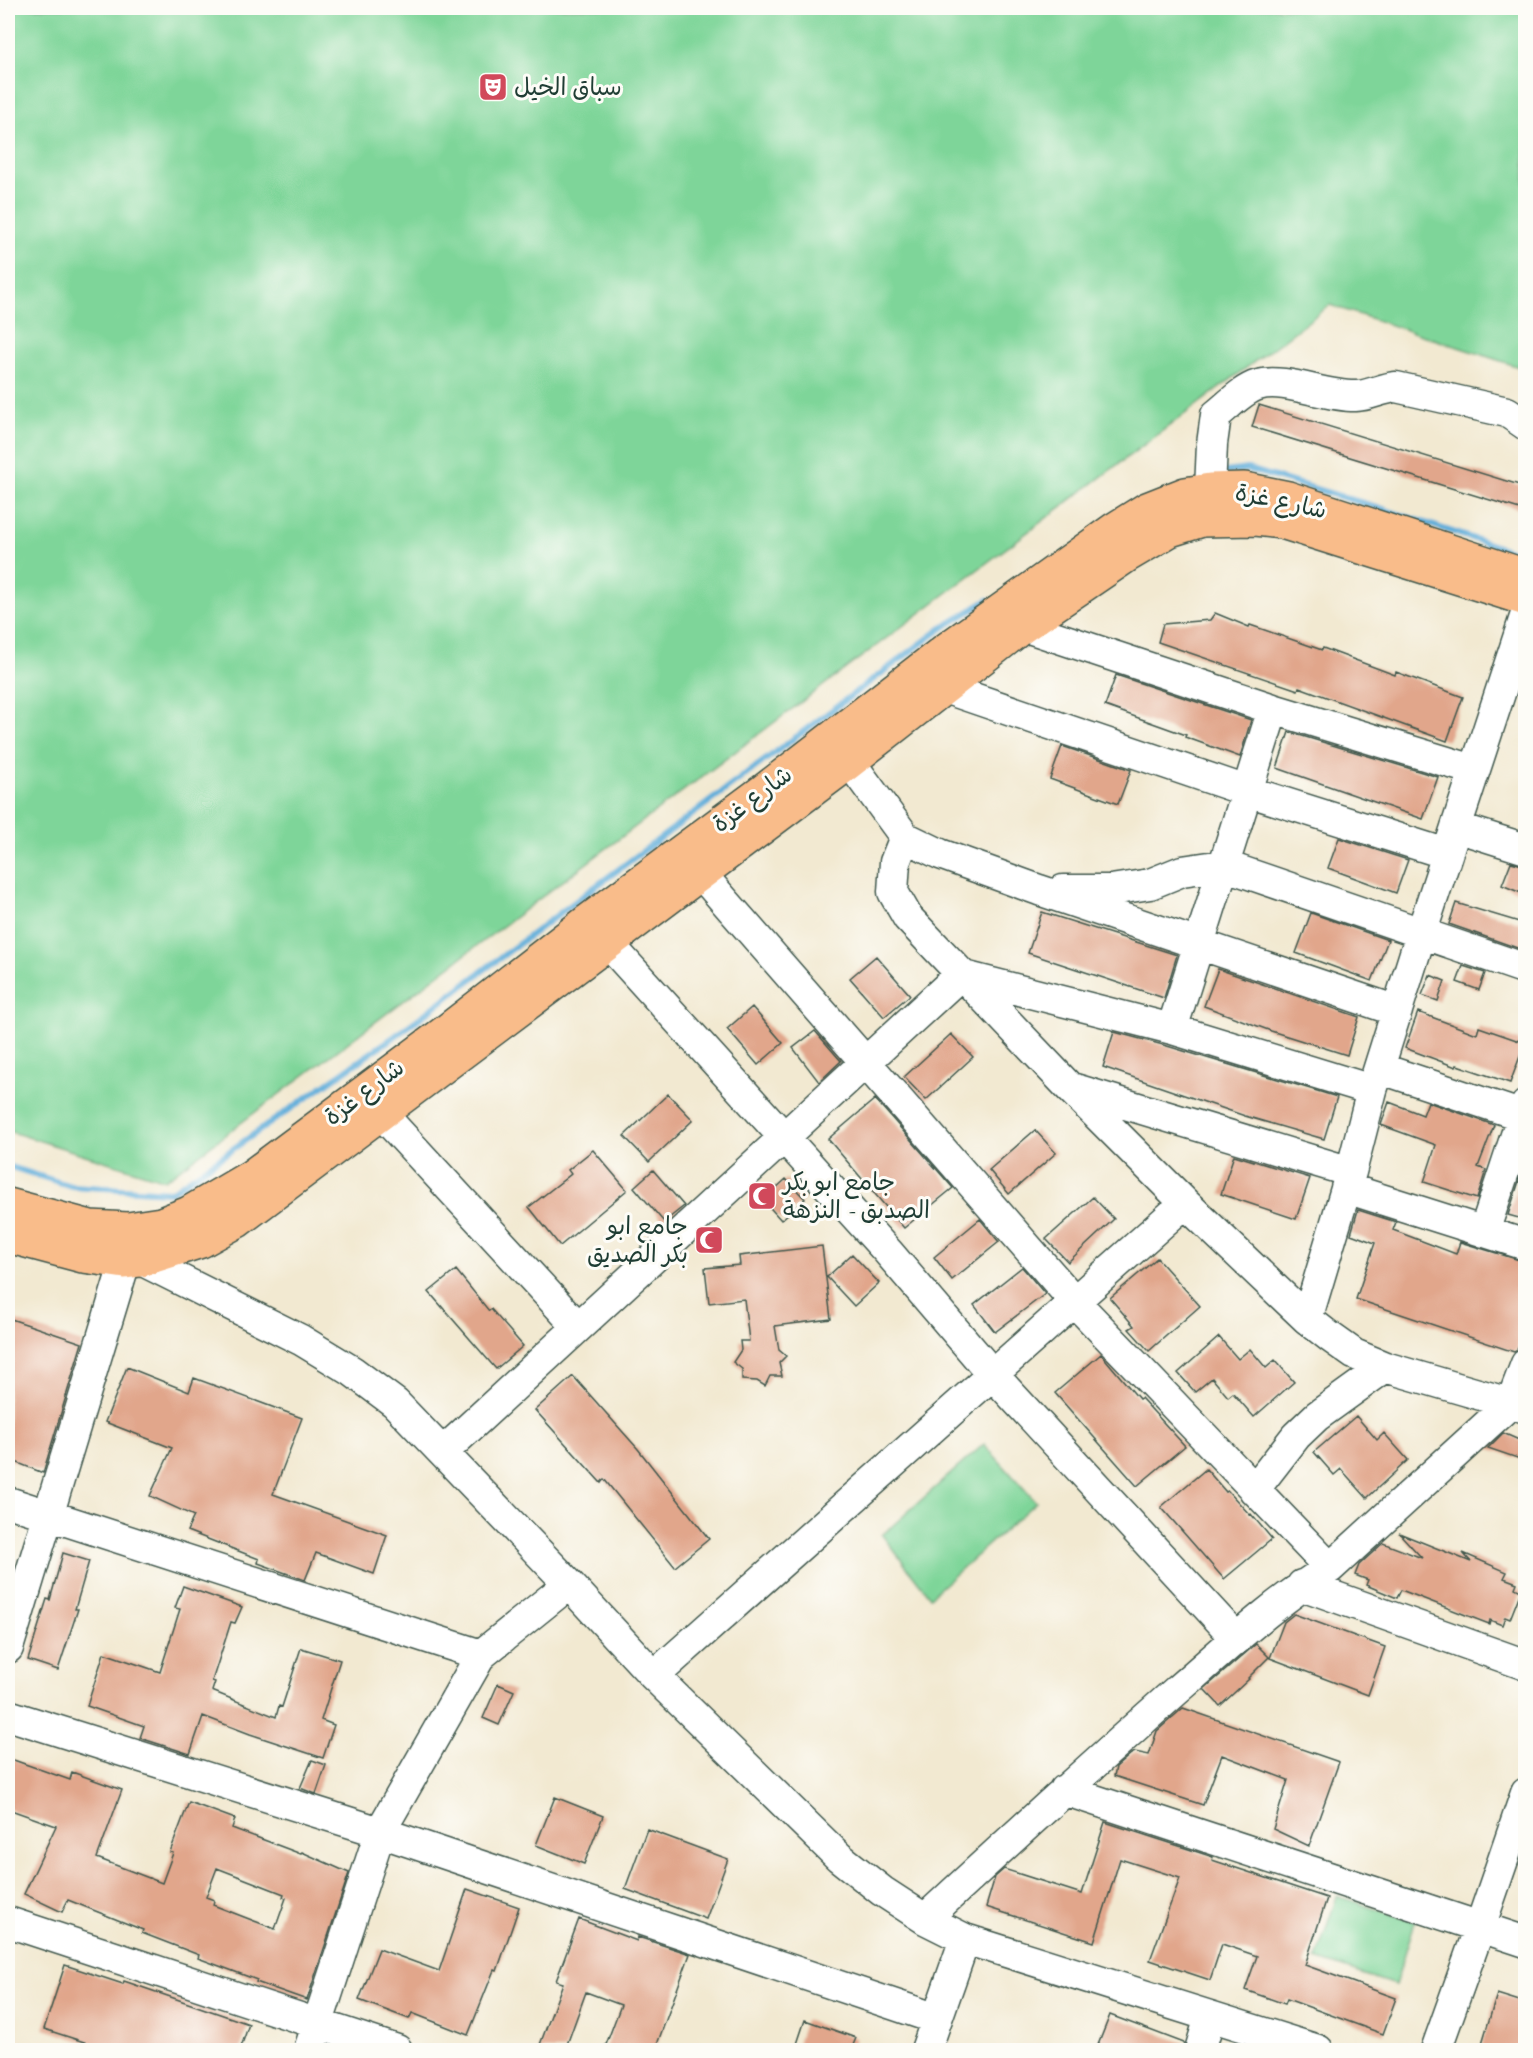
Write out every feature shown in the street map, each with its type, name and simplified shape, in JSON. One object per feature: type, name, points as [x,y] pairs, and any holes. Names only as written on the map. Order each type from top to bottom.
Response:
[{"type":"main road","name":"شارع غزة","points":[[8,1236],[83,1256],[133,1261],[201,1242],[237,1221],[607,942],[701,874],[841,750],[943,652],[1115,529],[1147,509],[1185,494],[1210,490],[1244,489],[1288,498],[1526,576]]},
{"type":"main road","name":"شارع غزة","points":[[8,1205],[90,1227],[128,1229],[161,1224],[189,1213],[252,1176],[762,792],[841,750],[944,688],[1023,626],[1126,556],[1170,530],[1202,520],[1230,518],[1282,522],[1526,599]]},
{"type":"street","points":[[1210,490],[1216,415],[1242,394],[1257,386],[1274,383],[1318,392],[1357,396],[1383,388],[1396,387],[1507,412],[1526,425]]},
{"type":"street","points":[[1307,1319],[1397,1011],[1526,614]]},
{"type":"street","points":[[1023,626],[1273,709],[1474,770]]},
{"type":"street","points":[[944,688],[1247,791],[1452,841],[1526,849]]},
{"type":"street","points":[[1172,1029],[1273,709]]},
{"type":"street","points":[[841,750],[905,837],[940,854],[1039,890],[1397,1011]]},
{"type":"street","points":[[905,837],[895,862],[892,892],[908,918],[1069,1087],[1185,1203],[1307,1319],[1354,1354],[1384,1367],[1518,1405]]},
{"type":"street","points":[[1039,890],[1111,890],[1150,884],[1182,871],[1223,865],[1526,969]]},
{"type":"street","points":[[701,874],[1075,1302],[1330,1568]]},
{"type":"street","points":[[607,942],[888,1252],[993,1375],[1237,1639]]},
{"type":"street","points":[[960,975],[1376,1079],[1524,1113],[1484,1232]]},
{"type":"street","points":[[443,1452],[960,975]]},
{"type":"street","points":[[1069,1087],[1349,1180],[1484,1232],[1526,1245]]},
{"type":"street","points":[[381,1113],[578,1327]]},
{"type":"street","points":[[654,1676],[1185,1203]]},
{"type":"street","points":[[8,1648],[49,1515],[133,1261],[301,1340],[352,1371],[395,1403],[654,1676],[839,1857],[882,1892],[926,1919],[965,1939],[1318,2050]]},
{"type":"street","points":[[926,1919],[1064,1790],[1237,1639],[1302,1585],[1330,1568],[1518,1405],[1526,1364]]},
{"type":"street","points":[[1254,1490],[1296,1436],[1317,1416],[1384,1367]]},
{"type":"street","points":[[8,1502],[481,1655]]},
{"type":"street","points":[[313,2038],[380,1832],[481,1655],[569,1584]]},
{"type":"street","points":[[1302,1585],[1526,1665]]},
{"type":"street","points":[[8,1715],[380,1832],[937,2019]]},
{"type":"street","points":[[1064,1790],[1526,1942]]},
{"type":"street","points":[[1436,2050],[1526,1793]]},
{"type":"street","points":[[8,1922],[313,2038],[397,2050]]},
{"type":"street","points":[[926,2050],[965,1939]]},
{"type":"street","points":[[1200,2050],[1210,2017]]},
{"type":"green space","points":[[8,8],[1525,8],[1525,369],[1330,305],[165,1180],[8,1131]]},
{"type":"green space","points":[[984,1444],[1036,1502],[930,1597],[882,1535]]},
{"type":"green space","points":[[1337,1896],[1415,1922],[1395,1985],[1316,1959]]},
{"type":"building","points":[[1259,405],[1526,487],[1526,511],[1252,427]]},
{"type":"building","points":[[1215,613],[1249,627],[1250,625],[1322,650],[1323,648],[1463,697],[1447,741],[1299,687],[1298,690],[1158,642],[1163,624],[1210,620]]},
{"type":"building","points":[[1116,675],[1251,720],[1240,757],[1105,706]]},
{"type":"building","points":[[1289,732],[1438,777],[1423,819],[1277,768]]},
{"type":"building","points":[[1062,746],[1131,770],[1118,804],[1050,779]]},
{"type":"building","points":[[1339,838],[1408,860],[1396,893],[1328,868]]},
{"type":"building","points":[[1511,862],[1526,866],[1526,895],[1502,885]]},
{"type":"building","points":[[1456,903],[1526,924],[1526,951],[1449,924]]},
{"type":"building","points":[[1042,912],[1177,955],[1164,998],[1028,953]]},
{"type":"building","points":[[1311,913],[1388,940],[1372,981],[1296,953]]},
{"type":"building","points":[[876,956],[910,995],[884,1017],[850,978]]},
{"type":"building","points":[[1463,966],[1485,973],[1479,990],[1457,982]]},
{"type":"building","points":[[1218,969],[1359,1017],[1347,1055],[1271,1031],[1204,1006]]},
{"type":"building","points":[[1430,975],[1445,981],[1438,1001],[1422,995]]},
{"type":"building","points":[[752,1007],[783,1043],[758,1065],[727,1029]]},
{"type":"building","points":[[1418,1012],[1477,1034],[1479,1027],[1525,1043],[1510,1083],[1457,1065],[1456,1067],[1405,1048]]},
{"type":"building","points":[[815,1031],[841,1061],[819,1082],[793,1048]]},
{"type":"building","points":[[1114,1032],[1337,1097],[1324,1139],[1245,1116],[1103,1067]]},
{"type":"building","points":[[951,1034],[973,1057],[926,1100],[904,1077]]},
{"type":"building","points":[[668,1094],[693,1120],[649,1162],[624,1136]]},
{"type":"building","points":[[875,1099],[953,1188],[904,1228],[828,1139]]},
{"type":"building","points":[[1389,1102],[1423,1115],[1428,1102],[1494,1125],[1478,1167],[1486,1170],[1477,1199],[1424,1182],[1436,1145],[1381,1125]]},
{"type":"building","points":[[1035,1130],[1056,1153],[1009,1194],[989,1170]]},
{"type":"building","points":[[593,1150],[627,1190],[560,1246],[529,1207],[571,1174],[568,1170]]},
{"type":"building","points":[[1234,1155],[1310,1178],[1296,1219],[1221,1194]]},
{"type":"building","points":[[653,1170],[684,1206],[664,1222],[634,1187]]},
{"type":"building","points":[[1522,1172],[1526,1173],[1526,1220],[1508,1215]]},
{"type":"building","points":[[786,1179],[805,1199],[781,1220],[763,1200]]},
{"type":"building","points":[[1093,1197],[1114,1219],[1068,1262],[1046,1239]]},
{"type":"building","points":[[1358,1210],[1396,1222],[1393,1230],[1456,1254],[1460,1242],[1526,1262],[1526,1325],[1517,1350],[1514,1352],[1356,1299],[1375,1243],[1351,1234]]},
{"type":"building","points":[[980,1219],[999,1242],[952,1280],[934,1257]]},
{"type":"building","points":[[822,1246],[831,1319],[775,1326],[779,1350],[786,1356],[779,1363],[782,1376],[770,1376],[765,1386],[757,1381],[742,1380],[742,1369],[733,1362],[741,1350],[740,1341],[749,1341],[744,1299],[709,1303],[705,1268],[740,1265],[739,1256]]},
{"type":"building","points":[[852,1254],[879,1283],[854,1306],[827,1277]]},
{"type":"building","points":[[1157,1258],[1200,1306],[1149,1351],[1129,1329],[1134,1326],[1110,1298]]},
{"type":"building","points":[[1022,1267],[1045,1294],[995,1332],[974,1305]]},
{"type":"building","points":[[456,1270],[489,1311],[491,1309],[523,1346],[496,1369],[429,1292]]},
{"type":"building","points":[[8,1318],[82,1343],[43,1473],[8,1459]]},
{"type":"building","points":[[1219,1337],[1238,1359],[1250,1349],[1266,1368],[1275,1360],[1294,1382],[1254,1417],[1233,1393],[1228,1397],[1212,1378],[1195,1392],[1178,1373]]},
{"type":"building","points":[[1101,1354],[1139,1399],[1141,1398],[1185,1446],[1137,1486],[1055,1393]]},
{"type":"building","points":[[127,1367],[189,1392],[194,1378],[302,1418],[273,1494],[387,1535],[374,1574],[316,1553],[305,1580],[258,1563],[259,1559],[187,1531],[194,1516],[150,1496],[172,1448],[105,1422]]},
{"type":"building","points":[[573,1376],[638,1449],[709,1539],[675,1567],[604,1479],[601,1483],[535,1410]]},
{"type":"building","points":[[1356,1416],[1377,1440],[1384,1433],[1408,1460],[1367,1498],[1341,1469],[1334,1475],[1314,1452]]},
{"type":"building","points":[[1503,1433],[1526,1443],[1526,1461],[1488,1448]]},
{"type":"building","points":[[1206,1469],[1226,1492],[1228,1491],[1251,1514],[1272,1539],[1224,1579],[1161,1507]]},
{"type":"building","points":[[1399,1533],[1471,1562],[1463,1553],[1507,1572],[1504,1578],[1517,1583],[1515,1588],[1521,1591],[1510,1619],[1505,1617],[1502,1625],[1490,1620],[1489,1624],[1401,1590],[1397,1598],[1366,1585],[1368,1580],[1355,1575],[1359,1565],[1383,1543],[1422,1558]]},
{"type":"building","points":[[63,1553],[89,1561],[75,1609],[78,1609],[58,1670],[28,1660],[47,1599],[50,1600]]},
{"type":"building","points":[[183,1586],[242,1607],[235,1623],[231,1622],[212,1681],[215,1682],[212,1691],[276,1717],[279,1706],[282,1707],[301,1648],[340,1660],[321,1720],[334,1725],[323,1758],[203,1716],[190,1754],[140,1738],[144,1726],[87,1706],[104,1653],[160,1672],[180,1609],[175,1608]]},
{"type":"building","points":[[1294,1614],[1385,1647],[1368,1695],[1270,1658],[1284,1622]]},
{"type":"building","points":[[1256,1644],[1269,1657],[1220,1706],[1204,1689]]},
{"type":"building","points":[[498,1684],[514,1691],[499,1725],[483,1718]]},
{"type":"building","points":[[1183,1708],[1339,1762],[1309,1846],[1273,1829],[1288,1780],[1222,1755],[1203,1805],[1114,1776],[1116,1767],[1131,1754],[1135,1752],[1149,1755],[1157,1731]]},
{"type":"building","points":[[8,1758],[70,1780],[72,1772],[122,1790],[97,1858],[162,1883],[173,1853],[170,1852],[189,1802],[235,1819],[232,1828],[301,1854],[302,1852],[349,1873],[307,2000],[198,1958],[199,1955],[142,1933],[143,1930],[68,1900],[62,1912],[24,1894],[56,1826],[8,1809]],"holes":[[[217,1868],[284,1894],[283,1897],[286,1898],[275,1929],[213,1905],[214,1900],[206,1897]]]},
{"type":"building","points":[[312,1760],[326,1765],[316,1794],[300,1788]]},
{"type":"building","points":[[555,1797],[603,1816],[584,1864],[536,1845]]},
{"type":"building","points":[[1105,1822],[1213,1857],[1212,1860],[1327,1898],[1305,1965],[1396,1998],[1383,2034],[1287,1999],[1285,2004],[1245,1990],[1257,1956],[1222,1944],[1210,1980],[1150,1960],[1180,1878],[1120,1859],[1094,1942],[986,1907],[995,1877],[1004,1869],[1082,1894]]},
{"type":"building","points":[[647,1829],[728,1859],[706,1919],[625,1889]]},
{"type":"building","points":[[467,1889],[519,1907],[497,1971],[494,1970],[468,2035],[412,2013],[409,2019],[359,2000],[379,1949],[439,1971]]},
{"type":"building","points":[[579,1919],[637,1941],[638,1937],[690,1954],[655,2050],[604,2050],[621,2005],[586,1992],[565,2050],[538,2050],[563,1983],[556,1981]]},
{"type":"building","points":[[65,1965],[123,1984],[124,1981],[249,2024],[240,2050],[109,2050],[44,2029]]},
{"type":"building","points":[[1497,1994],[1526,2003],[1526,2050],[1480,2050]]},
{"type":"building","points":[[1110,2015],[1184,2043],[1183,2050],[1096,2050]]},
{"type":"building","points":[[805,2020],[856,2038],[851,2050],[795,2050]]},
{"type":"waterway","points":[[1218,473],[1248,469],[1386,510],[1526,556]]},
{"type":"waterway","points":[[8,1166],[71,1186],[171,1192],[398,1034],[942,628],[988,600]]},
{"type":"place","name":"سباق الخيل","points":[[493,87]]},
{"type":"place","name":"جامع ابو بكر الصدبق - النزهة","points":[[762,1196]]},
{"type":"place","name":"جامع ابو بكر الصديق","points":[[709,1240]]}]
